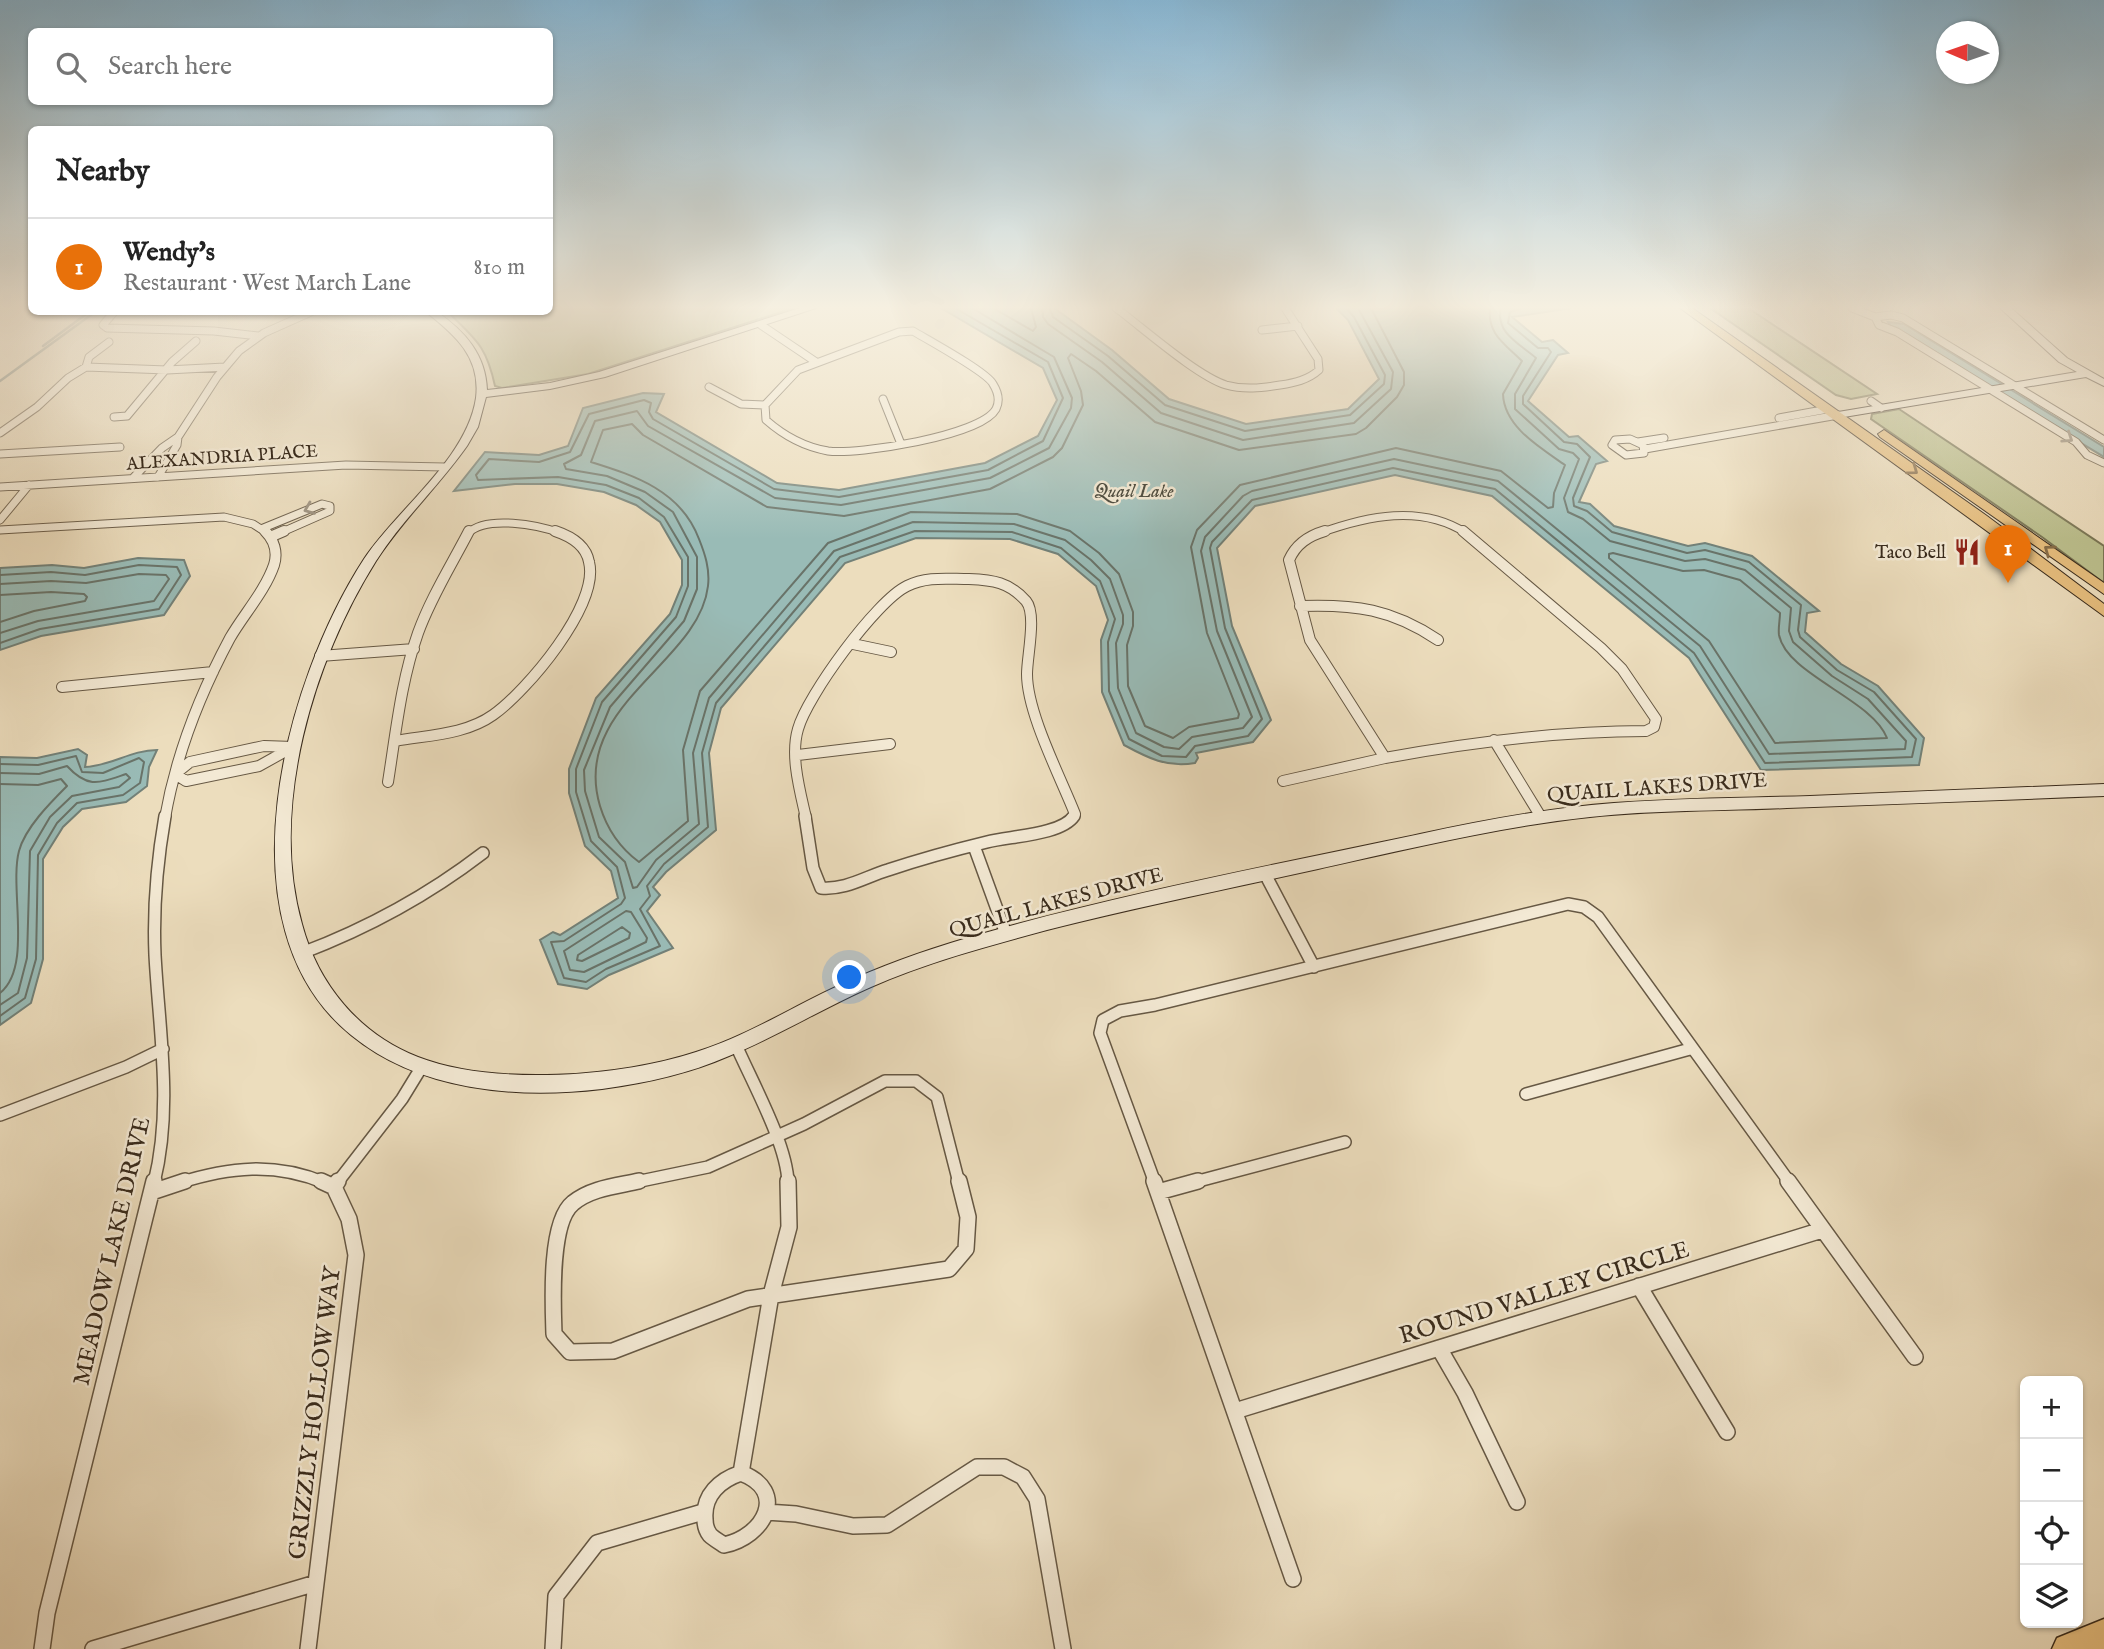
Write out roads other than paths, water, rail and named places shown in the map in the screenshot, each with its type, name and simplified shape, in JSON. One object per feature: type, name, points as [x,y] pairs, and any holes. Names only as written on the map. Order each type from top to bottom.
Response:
[{"type":"highway","points":[[2068,1649],[2104,1634]]},
{"type":"main road","name":"QUAIL LAKES DRIVE","points":[[481,385],[482,394],[473,425],[445,467],[373,555],[339,612],[301,710],[285,804],[284,852],[290,927],[326,999],[349,1023],[421,1068],[522,1083],[588,1082],[681,1066],[736,1045],[869,980],[1006,934],[1489,825],[1629,808],[2104,790]]},
{"type":"main road","points":[[482,394],[555,385]]},
{"type":"main road","points":[[1802,385],[2104,590]]},
{"type":"main road","points":[[1806,385],[2104,611]]},
{"type":"main road","points":[[1841,411],[1871,401],[1967,385]]},
{"type":"main road","points":[[1841,411],[1881,408],[2020,385]]},
{"type":"street","points":[[0,433],[37,407],[61,385]]},
{"type":"street","points":[[114,417],[127,416],[154,385]]},
{"type":"street","points":[[133,478],[162,447],[178,437],[213,385]]},
{"type":"street","points":[[782,385],[765,405],[764,416],[769,423],[817,448],[848,452],[952,435],[976,425],[988,416],[997,404],[995,385]]},
{"type":"street","points":[[1232,385],[1247,389],[1277,385]]},
{"type":"street","points":[[1982,385],[2076,443],[2087,456],[2104,463]]},
{"type":"street","points":[[2014,386],[2104,440]]},
{"type":"street","points":[[709,387],[741,404],[765,405]]},
{"type":"street","points":[[884,399],[901,443]]},
{"type":"street","points":[[1871,401],[1881,408]]},
{"type":"street","points":[[1841,411],[1645,449],[1641,455],[1632,456],[1617,451],[1612,445],[1619,439],[1639,442],[1841,411]]},
{"type":"street","points":[[158,477],[177,445],[178,437]]},
{"type":"street","points":[[1639,442],[1645,449]]},
{"type":"street","points":[[0,454],[120,447]]},
{"type":"street","name":"ALEXANDRIA PLACE","points":[[0,487],[346,465],[445,467]]},
{"type":"street","points":[[0,520],[29,485]]},
{"type":"street","points":[[0,530],[213,516],[235,519],[266,533],[330,511],[330,506],[322,503],[266,533]]},
{"type":"street","points":[[1283,781],[1385,758],[1494,740],[1566,732],[1646,731],[1654,727],[1656,719],[1622,669],[1601,648],[1468,534],[1444,521],[1419,515],[1396,515],[1305,538],[1293,548],[1289,560],[1310,639],[1321,661],[1385,758]]},
{"type":"street","points":[[388,782],[400,700],[414,649],[441,582],[469,531],[477,525],[489,523],[548,528],[574,540],[587,554],[591,565],[590,579],[565,635],[552,656],[497,712],[473,725],[395,741]]},
{"type":"street","name":"MEADOW LAKE DRIVE","points":[[42,1649],[47,1613],[162,1150],[166,1111],[154,951],[155,899],[159,854],[175,774],[189,730],[213,672],[273,568],[275,550],[266,533]]},
{"type":"street","points":[[929,578],[995,580],[1014,588],[1029,604],[1031,611],[1027,675],[1030,700],[1075,814],[1072,820],[1060,828],[974,846],[873,875],[840,888],[821,888],[814,867],[799,783],[798,755],[797,732],[816,691],[891,597],[909,585],[929,578]]},
{"type":"street","points":[[1300,606],[1349,605],[1381,610],[1411,621],[1438,640]]},
{"type":"street","points":[[853,644],[891,652]]},
{"type":"street","points":[[320,656],[414,649]]},
{"type":"street","points":[[62,687],[213,672]]},
{"type":"street","points":[[1494,740],[1541,817]]},
{"type":"street","points":[[798,755],[890,744]]},
{"type":"street","points":[[264,746],[293,747],[258,766],[186,781],[175,774],[190,762],[264,746]]},
{"type":"street","points":[[974,846],[1006,934]]},
{"type":"street","points":[[303,953],[349,936],[404,909],[433,892],[484,853]]},
{"type":"street","points":[[1265,874],[1314,967]]},
{"type":"street","points":[[1293,1579],[1116,1071],[1102,1041],[1100,1033],[1103,1020],[1120,1011],[1155,1005],[1568,904],[1579,905],[1598,917],[1690,1049],[1915,1357]]},
{"type":"street","points":[[736,1045],[776,1136],[788,1172],[789,1227],[771,1295],[741,1473]]},
{"type":"street","points":[[0,1115],[125,1067],[163,1049]]},
{"type":"street","points":[[1526,1094],[1690,1049]]},
{"type":"street","points":[[152,1192],[189,1180],[256,1168],[299,1173],[334,1187],[402,1100],[421,1068]]},
{"type":"street","points":[[886,1081],[916,1081],[937,1097],[968,1217],[966,1249],[949,1269],[748,1299],[613,1351],[570,1352],[554,1334],[553,1283],[556,1235],[571,1204],[598,1191],[708,1167],[776,1136],[886,1081]]},
{"type":"street","points":[[1158,1192],[1345,1142]]},
{"type":"street","name":"GRIZZLY HOLLOW WAY","points":[[308,1649],[356,1255],[349,1219],[334,1187]]},
{"type":"street","name":"ROUND VALLEY CIRCLE","points":[[1235,1412],[1822,1230]]},
{"type":"street","points":[[1639,1286],[1727,1432]]},
{"type":"street","points":[[1439,1348],[1465,1392],[1517,1502]]},
{"type":"street","points":[[766,1512],[796,1514],[853,1526],[887,1525],[977,1467],[1004,1467],[1023,1477],[1037,1499],[1063,1649]]},
{"type":"street","points":[[741,1473],[751,1475],[764,1489],[766,1512],[762,1524],[745,1541],[724,1545],[708,1533],[704,1511],[712,1489],[721,1480],[741,1473]]},
{"type":"street","points":[[553,1649],[556,1596],[597,1543],[704,1511]]},
{"type":"street","points":[[93,1649],[316,1583]]},
{"type":"water","name":"Quail Lake","points":[[1050,385],[1153,385],[1169,399],[1246,424],[1348,409],[1373,385],[1538,385],[1528,401],[1569,437],[1578,436],[1607,461],[1596,464],[1579,502],[1590,504],[1614,526],[1688,546],[1705,543],[1752,556],[1819,611],[1807,613],[1805,632],[1841,664],[1878,686],[1924,738],[1919,765],[1761,770],[1689,658],[1492,496],[1395,475],[1255,506],[1217,548],[1232,626],[1271,720],[1253,742],[1196,753],[1198,758],[1195,763],[1185,764],[1158,761],[1124,745],[1102,692],[1101,640],[1108,620],[1096,586],[1058,554],[1010,539],[916,538],[845,563],[721,708],[709,753],[716,830],[666,872],[653,887],[660,895],[647,911],[673,948],[609,975],[587,989],[558,984],[540,940],[553,932],[560,935],[618,898],[611,871],[585,846],[569,793],[569,769],[596,698],[670,614],[682,585],[682,560],[660,522],[636,505],[604,492],[557,484],[515,484],[454,491],[485,452],[539,455],[568,446],[583,408],[643,393],[664,394],[656,412],[777,483],[839,490],[985,463],[1038,436],[1057,400]]},
{"type":"water","points":[[1986,385],[2003,385],[2104,447],[2104,457]]},
{"type":"water","points":[[138,558],[184,560],[190,576],[164,615],[41,636],[0,650],[0,568],[52,565],[84,568]]},
{"type":"water","points":[[78,749],[87,755],[85,767],[157,750],[149,767],[147,786],[126,802],[82,809],[63,827],[43,859],[43,959],[31,1003],[0,1025],[0,757],[37,758]]},
{"type":"place","name":"Taco Bell","points":[[1967,552]]},
{"type":"place","name":"Wendy's","points":[[2008,583]]}]
